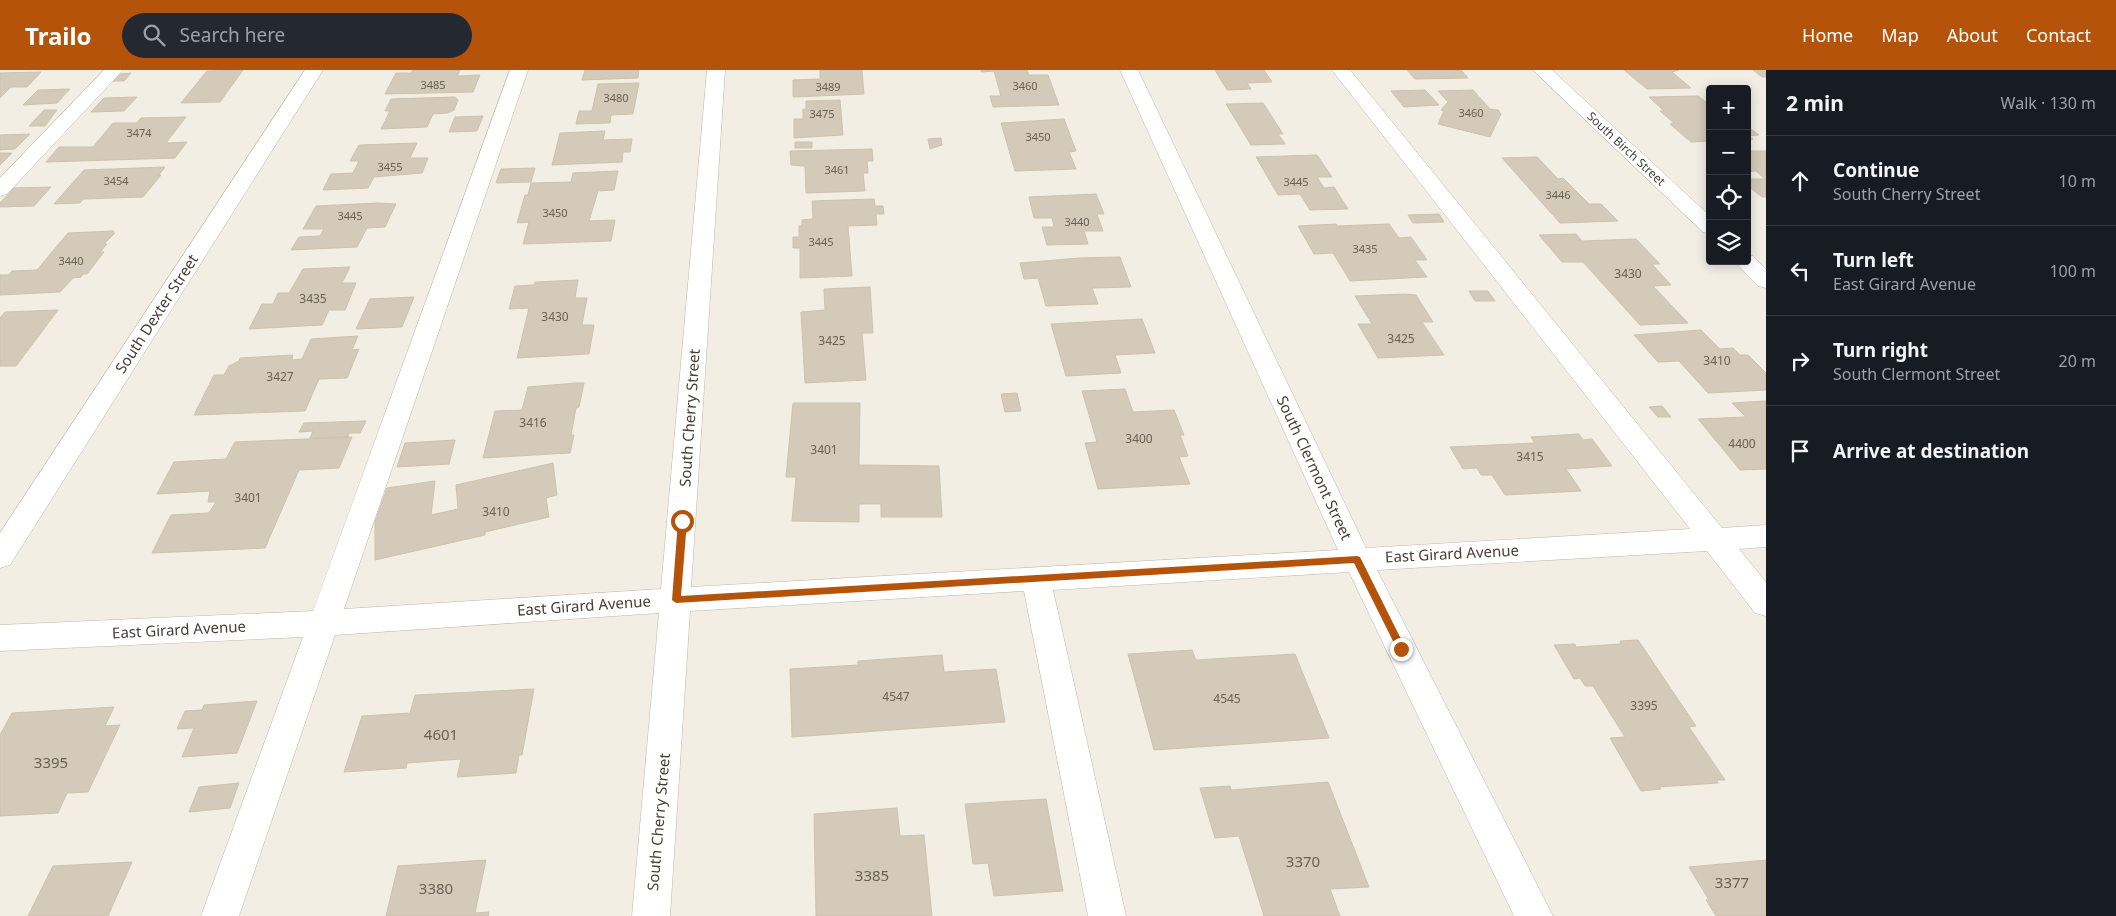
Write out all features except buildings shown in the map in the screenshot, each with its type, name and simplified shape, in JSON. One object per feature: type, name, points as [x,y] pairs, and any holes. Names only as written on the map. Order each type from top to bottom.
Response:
[{"type":"street","points":[[0,190],[114,70]]},
{"type":"street","name":"South Dexter Street","points":[[0,557],[314,70]]},
{"type":"street","points":[[220,916],[520,70]]},
{"type":"street","name":"South Cherry Street","points":[[651,916],[716,70]]},
{"type":"street","name":"South Clermont Street","points":[[1130,70],[1357,560],[1534,916]]},
{"type":"street","points":[[1341,70],[1766,604]]},
{"type":"street","name":"South Birch Street","points":[[1542,70],[1706,224]]},
{"type":"street","points":[[1749,265],[1766,281]]},
{"type":"street","name":"East Girard Avenue","points":[[0,638],[325,623],[676,600],[1766,536]]},
{"type":"street","points":[[1036,579],[1107,916]]},
{"type":"route","points":[[682,521],[676,600],[1357,560],[1401,649]]}]
